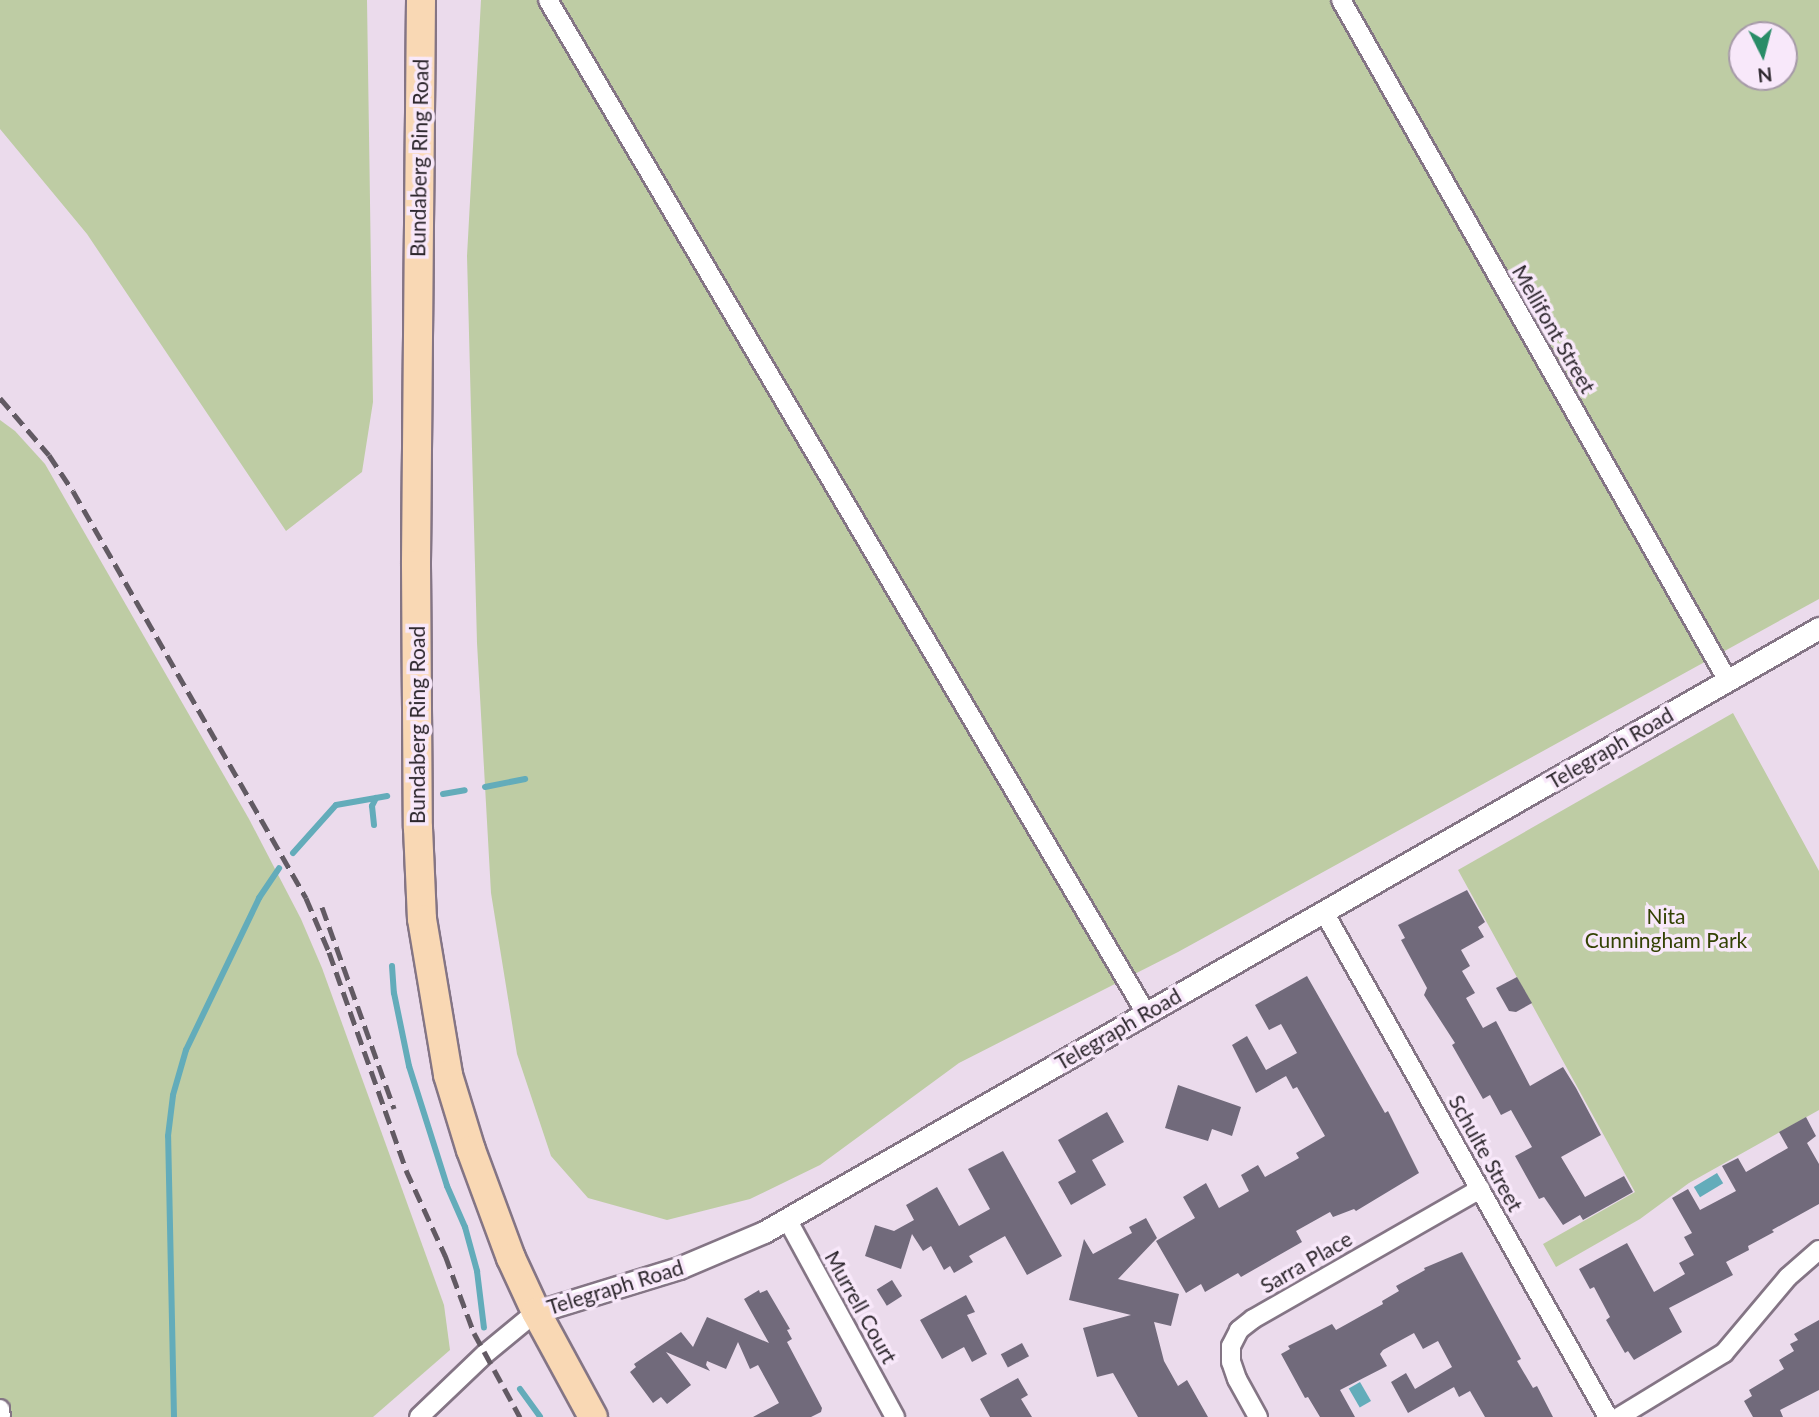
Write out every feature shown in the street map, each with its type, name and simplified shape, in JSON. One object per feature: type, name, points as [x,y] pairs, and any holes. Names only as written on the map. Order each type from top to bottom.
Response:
[{"type":"main road","name":"Bundaberg Ring Road","points":[[421,0],[416,579],[418,828],[422,919],[448,1075],[475,1162],[511,1258],[536,1312],[593,1417]]},
{"type":"street","points":[[548,0],[1146,1013]]},
{"type":"street","name":"Mellifont Street","points":[[1341,0],[1728,681]]},
{"type":"street","name":"Telegraph Road","points":[[419,1417],[485,1354],[536,1312],[715,1255],[787,1219],[1819,628]]},
{"type":"street","name":"Schulte Street","points":[[1324,912],[1608,1417]]},
{"type":"street","name":"Sarra Place","points":[[1258,1417],[1233,1370],[1226,1345],[1239,1330],[1253,1319],[1480,1189]]},
{"type":"street","name":"Murrell Court","points":[[787,1219],[895,1417]]},
{"type":"street","points":[[1619,1417],[1724,1353],[1788,1277],[1819,1250]]},
{"type":"street","points":[[0,1409],[1,1417]]},
{"type":"green space","points":[[0,0],[367,0],[373,402],[362,472],[286,531],[87,234],[0,129]]},
{"type":"green space","points":[[481,0],[1819,0],[1819,599],[1178,952],[959,1063],[820,1165],[750,1199],[667,1220],[588,1198],[551,1156],[517,1054],[491,893],[477,643],[467,256]]},
{"type":"green space","points":[[0,420],[15,431],[45,464],[249,819],[301,919],[322,968],[444,1305],[450,1350],[373,1417],[0,1417]]},
{"type":"green space","name":"Nita Cunningham Park","points":[[1733,713],[1819,871],[1819,1110],[1689,1183],[1640,1219],[1556,1267],[1543,1244],[1635,1192],[1458,870]]},
{"type":"water","points":[[1717,1173],[1723,1183],[1700,1197],[1694,1187]]},
{"type":"water","points":[[1360,1382],[1371,1401],[1360,1408],[1349,1388]]},
{"type":"building","points":[[1467,890],[1485,922],[1478,927],[1484,937],[1461,950],[1470,966],[1462,971],[1475,993],[1466,998],[1483,1028],[1496,1021],[1530,1086],[1563,1067],[1576,1088],[1601,1135],[1561,1157],[1585,1197],[1624,1176],[1633,1192],[1583,1220],[1580,1215],[1563,1225],[1544,1197],[1539,1199],[1515,1156],[1532,1147],[1511,1110],[1501,1115],[1490,1095],[1483,1099],[1452,1045],[1455,1043],[1424,995],[1427,988],[1401,940],[1405,938],[1398,925]]},
{"type":"building","points":[[1307,976],[1385,1113],[1388,1111],[1419,1173],[1356,1211],[1354,1209],[1333,1217],[1330,1212],[1296,1231],[1302,1242],[1241,1277],[1238,1273],[1205,1292],[1201,1284],[1186,1293],[1156,1241],[1195,1218],[1183,1197],[1206,1183],[1219,1208],[1249,1191],[1241,1175],[1258,1165],[1265,1177],[1299,1158],[1296,1153],[1325,1136],[1297,1087],[1293,1089],[1286,1076],[1256,1093],[1232,1045],[1247,1036],[1266,1070],[1297,1053],[1281,1024],[1269,1030],[1255,1005]]},
{"type":"building","points":[[1517,977],[1532,1003],[1516,1012],[1509,1011],[1496,988]]},
{"type":"building","points":[[1178,1085],[1241,1107],[1232,1136],[1212,1129],[1208,1141],[1165,1128]]},
{"type":"building","points":[[1107,1112],[1124,1142],[1092,1160],[1106,1185],[1071,1205],[1058,1182],[1076,1172],[1058,1140]]},
{"type":"building","points":[[1806,1117],[1816,1136],[1807,1143],[1819,1164],[1819,1204],[1772,1230],[1774,1232],[1748,1246],[1749,1250],[1726,1262],[1733,1275],[1669,1308],[1682,1332],[1634,1360],[1628,1351],[1625,1353],[1606,1320],[1610,1317],[1594,1287],[1590,1289],[1579,1269],[1627,1243],[1654,1292],[1685,1274],[1679,1263],[1694,1255],[1684,1237],[1692,1233],[1672,1198],[1688,1189],[1700,1210],[1736,1191],[1722,1166],[1738,1158],[1746,1172],[1788,1148],[1779,1132]]},
{"type":"building","points":[[1003,1151],[1062,1256],[1027,1275],[1005,1236],[969,1256],[973,1262],[954,1273],[950,1266],[944,1270],[931,1246],[923,1251],[912,1234],[901,1269],[865,1256],[875,1225],[894,1231],[914,1220],[906,1205],[937,1187],[959,1226],[990,1209],[968,1169]]},
{"type":"building","points":[[1146,1218],[1157,1238],[1118,1279],[1179,1294],[1171,1326],[1154,1322],[1164,1361],[1178,1386],[1187,1380],[1208,1417],[1138,1417],[1113,1373],[1097,1377],[1083,1328],[1131,1315],[1069,1300],[1084,1239],[1093,1254],[1132,1233],[1129,1227]]},
{"type":"building","points":[[1462,1252],[1521,1359],[1517,1361],[1533,1388],[1537,1386],[1553,1417],[1485,1417],[1470,1391],[1459,1397],[1454,1387],[1408,1413],[1391,1382],[1406,1373],[1415,1389],[1452,1367],[1438,1341],[1423,1349],[1414,1333],[1383,1350],[1380,1354],[1387,1366],[1340,1390],[1355,1417],[1320,1417],[1308,1397],[1305,1398],[1281,1354],[1290,1349],[1288,1346],[1332,1324],[1336,1330],[1383,1304],[1382,1301],[1399,1291],[1396,1286],[1425,1270],[1424,1268]]},
{"type":"building","points":[[892,1280],[902,1296],[887,1306],[877,1290]]},
{"type":"building","points":[[759,1290],[760,1293],[767,1290],[790,1329],[787,1330],[792,1339],[787,1342],[822,1408],[821,1412],[811,1417],[753,1417],[779,1403],[758,1365],[750,1369],[738,1342],[726,1369],[707,1361],[706,1365],[710,1371],[666,1352],[691,1385],[667,1404],[661,1397],[653,1403],[630,1372],[636,1367],[634,1364],[681,1332],[693,1347],[707,1317],[769,1343],[744,1299]]},
{"type":"building","points":[[966,1295],[975,1312],[967,1315],[987,1354],[972,1362],[964,1347],[942,1359],[920,1320]]},
{"type":"building","points":[[1819,1320],[1819,1390],[1780,1410],[1783,1417],[1753,1417],[1744,1401],[1752,1396],[1749,1390],[1784,1369],[1779,1360],[1794,1351],[1790,1344],[1798,1340],[1794,1334]]},
{"type":"building","points":[[1022,1343],[1029,1356],[1008,1368],[1001,1354]]},
{"type":"building","points":[[1018,1378],[1028,1395],[1021,1399],[1032,1417],[990,1417],[980,1399]]},
{"type":"waterway","points":[[485,787],[525,779]]},
{"type":"waterway","points":[[443,794],[465,790]]},
{"type":"waterway","points":[[293,853],[336,805],[387,796]]},
{"type":"waterway","points":[[374,825],[372,806],[376,798]]},
{"type":"waterway","points":[[174,1417],[168,1136],[173,1095],[186,1050],[259,898],[279,868]]},
{"type":"waterway","points":[[392,966],[394,993],[409,1066],[447,1186],[465,1227],[477,1271],[484,1328]]},
{"type":"waterway","points":[[520,1389],[540,1417]]},
{"type":"railway","points":[[0,398],[49,455],[73,491],[306,898],[329,952],[406,1170],[445,1255],[474,1333],[520,1417]]},
{"type":"railway","points":[[322,907],[394,1108]]}]
